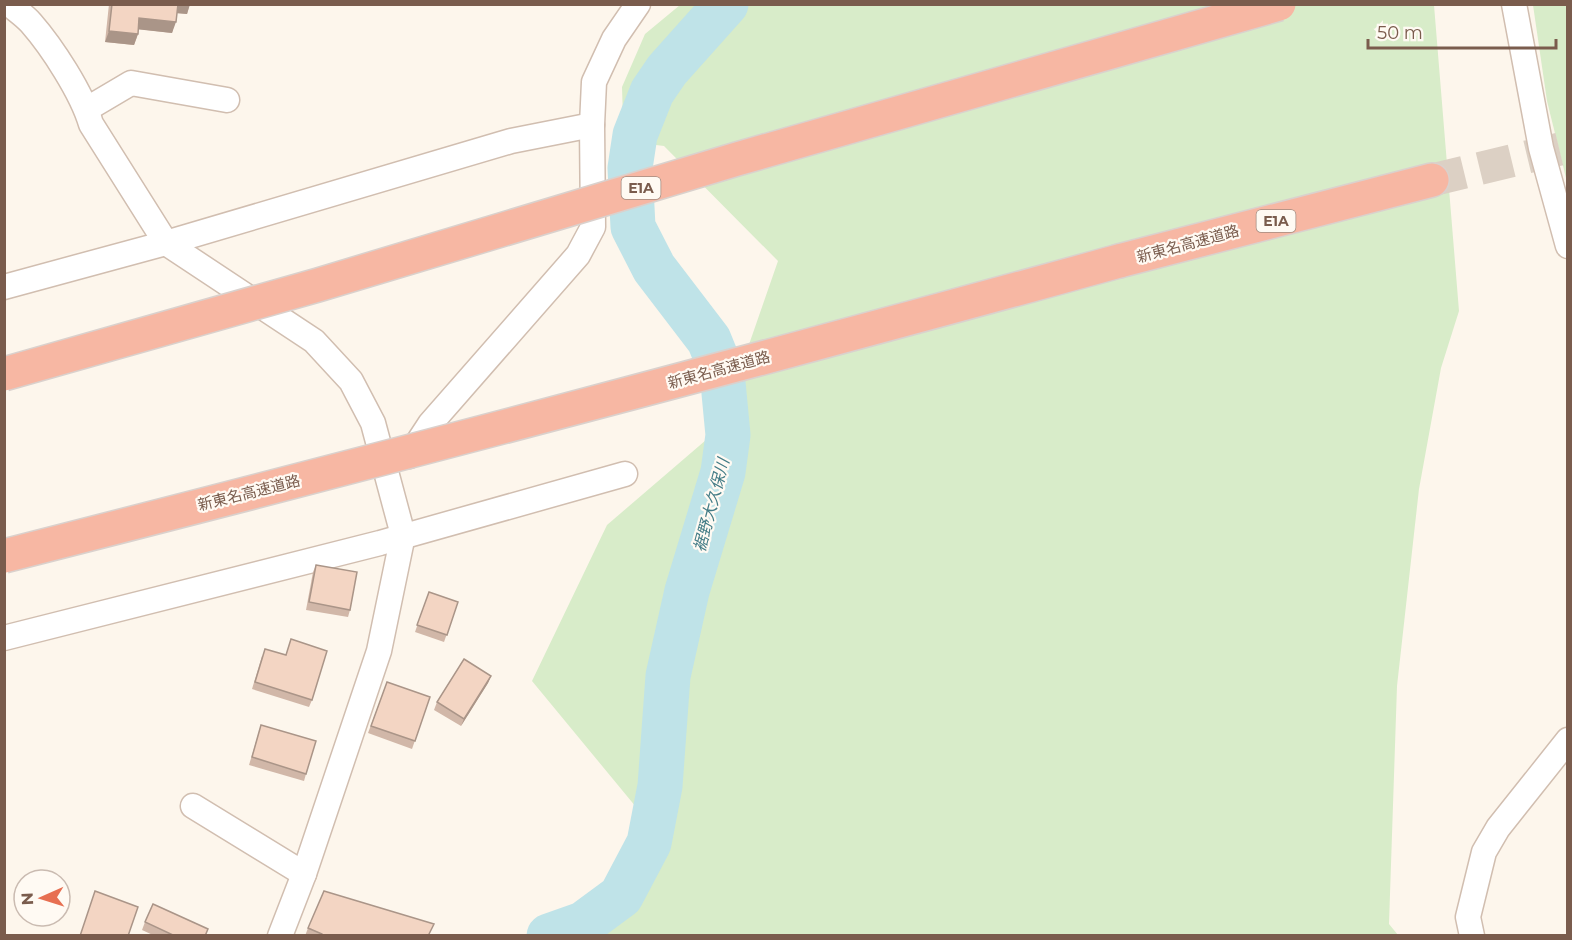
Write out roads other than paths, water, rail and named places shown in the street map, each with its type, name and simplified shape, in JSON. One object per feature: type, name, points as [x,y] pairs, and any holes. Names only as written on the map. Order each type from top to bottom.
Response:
[{"type":"highway","name":"E1A","points":[[4,374],[318,285],[737,159],[1279,4]]},
{"type":"highway","name":"新東名高速道路","points":[[4,556],[788,352],[1119,261],[1432,180]]},
{"type":"street","points":[[9,4],[30,21],[51,48],[87,109],[92,124],[166,243],[314,341],[351,381],[373,423],[391,483],[403,535],[379,651],[304,874],[280,936]]},
{"type":"street","points":[[391,483],[430,424],[578,255],[593,227],[594,82],[614,39],[638,4]]},
{"type":"street","points":[[1514,4],[1541,148],[1568,246]]},
{"type":"street","points":[[87,109],[131,83],[227,100]]},
{"type":"street","points":[[4,288],[166,243],[511,141],[592,125]]},
{"type":"street","points":[[4,638],[403,535],[625,474]]},
{"type":"street","points":[[1472,936],[1468,917],[1484,852],[1498,828],[1568,740]]},
{"type":"street","points":[[193,806],[304,874]]},
{"type":"waterway","name":"裾野大久保川","points":[[549,936],[583,924],[621,896],[649,843],[660,786],[668,676],[687,591],[723,472],[728,435],[722,372],[709,340],[654,268],[633,227],[630,168],[635,135],[652,92],[667,70],[726,4]]},
{"type":"tunnel","points":[[1432,180],[1568,147]]}]
